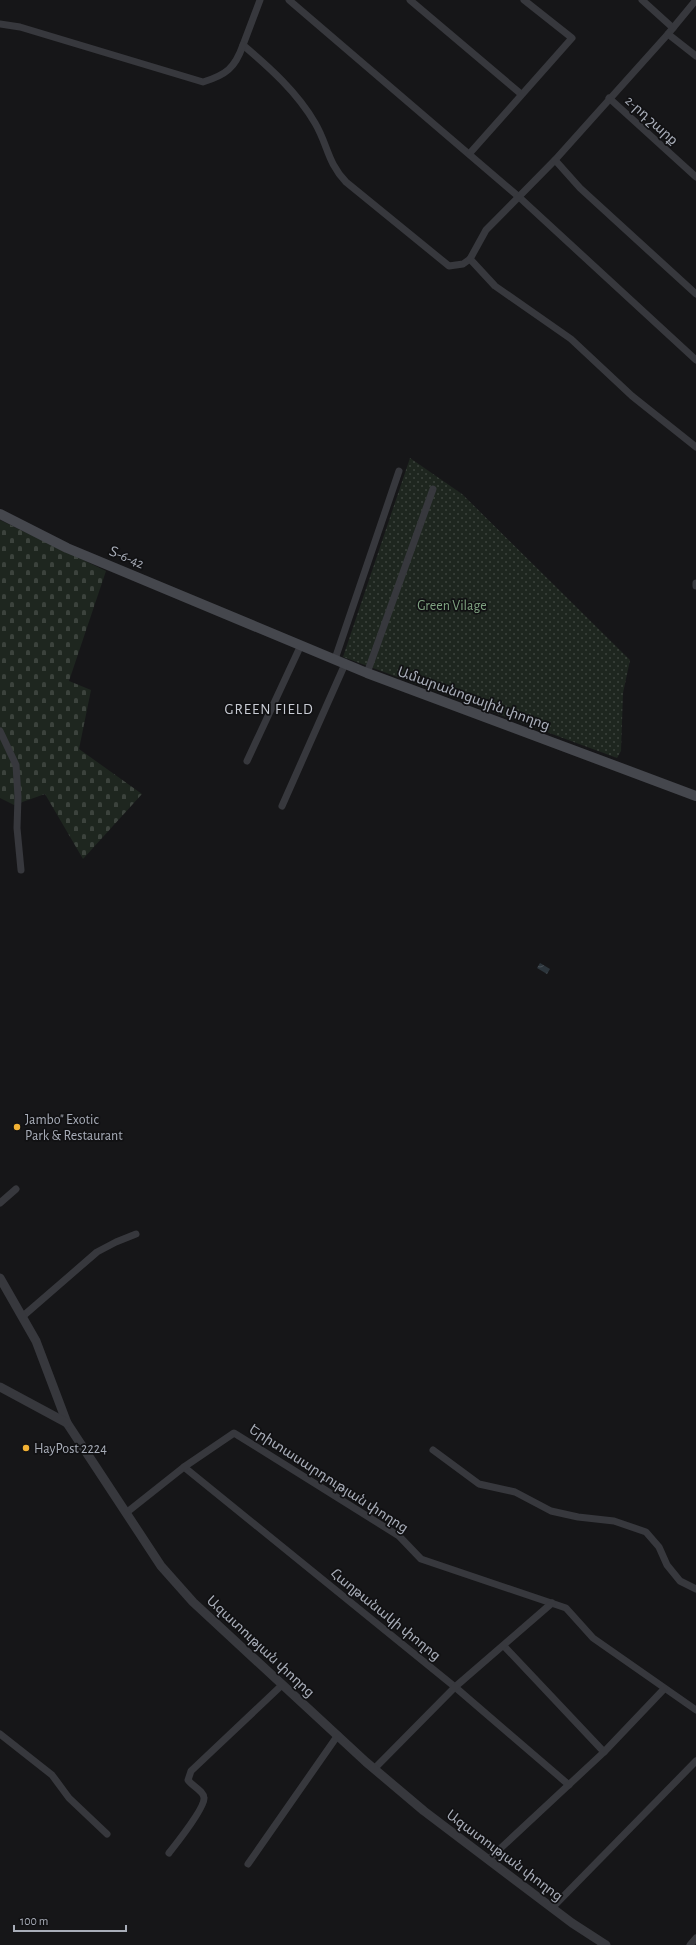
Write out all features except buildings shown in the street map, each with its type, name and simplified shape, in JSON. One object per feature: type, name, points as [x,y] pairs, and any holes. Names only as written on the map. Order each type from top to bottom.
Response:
[{"type":"main road","name":"Տ-6-42","points":[[0,514],[67,548],[245,622]]},
{"type":"main road","name":"Ամարանոցային փողոց","points":[[245,622],[367,673],[696,796]]},
{"type":"street","points":[[0,24],[20,27],[203,82],[220,77],[238,61],[260,0]]},
{"type":"street","points":[[289,0],[519,197],[696,360]]},
{"type":"street","points":[[410,0],[521,94]]},
{"type":"street","points":[[470,154],[521,94],[572,38],[524,0]]},
{"type":"street","points":[[642,0],[673,28]]},
{"type":"street","points":[[243,45],[272,70],[294,94],[316,124],[329,157],[337,172],[346,182],[450,266],[463,264],[470,259],[486,230],[555,160],[668,34],[696,0]]},
{"type":"street","points":[[668,34],[696,56]]},
{"type":"street","name":"2-րդ շարք","points":[[609,98],[696,177]]},
{"type":"street","points":[[555,160],[580,188],[696,294]]},
{"type":"street","points":[[470,259],[495,286],[572,339],[632,396],[696,447]]},
{"type":"street","points":[[335,659],[399,471]]},
{"type":"street","points":[[367,673],[433,489]]},
{"type":"street","points":[[247,761],[301,645]]},
{"type":"street","points":[[282,806],[345,664]]},
{"type":"street","points":[[0,731],[16,765],[18,797],[17,828],[21,870]]},
{"type":"street","points":[[0,1203],[16,1189]]},
{"type":"street","points":[[22,1317],[97,1252],[136,1234]]},
{"type":"street","name":"Ազատության փողոց","points":[[0,1278],[36,1341],[67,1423],[161,1566],[193,1602],[374,1769],[424,1811],[552,1908],[606,1945]]},
{"type":"street","points":[[0,1387],[67,1423]]},
{"type":"street","name":"Երիտասարդության փողոց","points":[[184,1467],[234,1433],[399,1536],[421,1559],[566,1608],[594,1638],[664,1689],[696,1710]]},
{"type":"street","points":[[433,1450],[479,1484],[515,1492],[550,1511],[578,1517],[614,1521],[646,1532],[659,1547],[667,1565],[680,1581],[696,1590]]},
{"type":"street","points":[[126,1513],[184,1467]]},
{"type":"street","name":"Հաղթանակի փողոց","points":[[184,1467],[455,1687],[569,1785]]},
{"type":"street","points":[[374,1769],[455,1687],[552,1603]]},
{"type":"street","points":[[504,1646],[604,1752]]},
{"type":"street","points":[[169,1853],[204,1803],[202,1793],[188,1780],[191,1771],[282,1685]]},
{"type":"street","points":[[488,1860],[604,1752],[664,1689]]},
{"type":"street","points":[[0,1734],[52,1775],[69,1798],[107,1834]]},
{"type":"street","points":[[248,1864],[338,1736]]},
{"type":"street","points":[[552,1908],[696,1761]]},
{"type":"street","points":[[690,1945],[696,1938]]},
{"type":"green space","name":"Green Vilage","points":[[410,458],[462,494],[630,660],[623,693],[621,751],[617,758],[343,657]]},
{"type":"green space","points":[[0,520],[106,571],[69,681],[91,690],[79,749],[142,794],[83,859],[45,794],[14,805],[0,798]]},
{"type":"water","points":[[540,963],[550,969],[547,974],[537,968]]},
{"type":"place","name":"Jambo\" Exotic Park & Restaurant","points":[[17,1127]]},
{"type":"place","name":"HayPost 2224","points":[[26,1448]]},
{"type":"district","name":"GREEN FIELD","points":[[269,709]]}]
